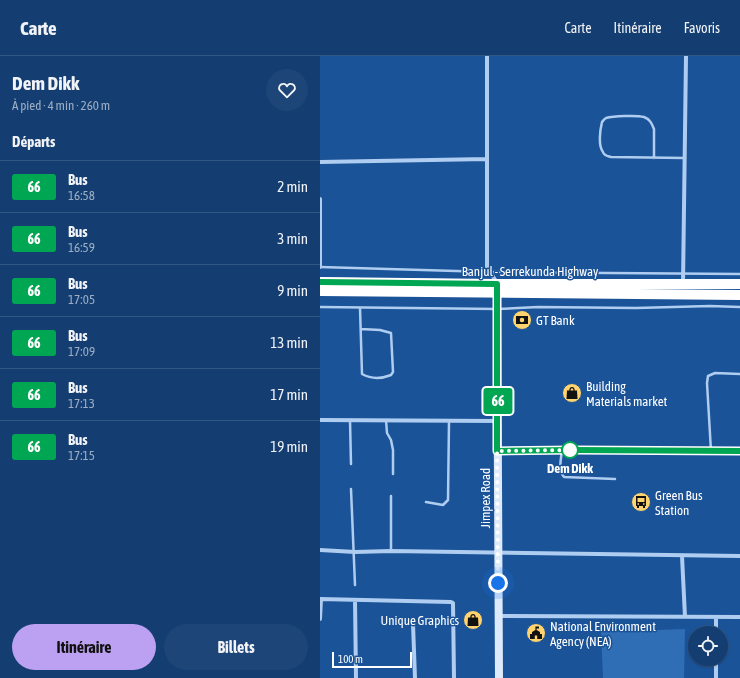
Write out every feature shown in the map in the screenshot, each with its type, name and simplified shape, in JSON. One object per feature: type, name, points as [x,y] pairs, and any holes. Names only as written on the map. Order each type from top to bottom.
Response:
[{"type":"highway","name":"Banjul - Serrekunda Highway","points":[[320,282],[740,295]]},
{"type":"highway","name":"Banjul - Serrekunda Highway","points":[[320,291],[740,284]]},
{"type":"street","points":[[487,56],[487,267],[496,280],[497,288]]},
{"type":"street","points":[[683,284],[686,56]]},
{"type":"street","points":[[320,162],[487,158]]},
{"type":"street","points":[[320,200],[320,267]]},
{"type":"street","name":"Jimpex Road","points":[[497,288],[499,678]]},
{"type":"street","points":[[320,420],[498,420]]},
{"type":"street","points":[[497,451],[740,451]]},
{"type":"street","points":[[320,550],[355,552],[498,552],[740,556]]},
{"type":"street","points":[[682,556],[685,617]]},
{"type":"street","points":[[320,619],[320,599],[452,602],[454,678]]},
{"type":"street","points":[[355,600],[356,678]]},
{"type":"street","points":[[498,616],[740,617]]},
{"type":"street","points":[[716,617],[716,626]]},
{"type":"street","points":[[413,624],[415,678]]},
{"type":"street","points":[[716,666],[716,678]]},
{"type":"lane","points":[[654,158],[654,129],[653,125],[648,119],[636,116],[607,118],[602,122],[601,147],[602,152],[605,155],[611,157],[654,158],[685,158]]},
{"type":"lane","points":[[320,267],[490,272],[740,274]]},
{"type":"lane","points":[[320,307],[498,309],[538,307],[740,307]]},
{"type":"lane","points":[[360,308],[362,374],[369,378],[391,375],[393,372],[391,333],[380,330],[361,329]]},
{"type":"lane","points":[[711,451],[707,383],[708,376],[715,373],[740,374]]},
{"type":"lane","points":[[350,420],[351,464]]},
{"type":"lane","points":[[386,420],[387,433],[394,450],[393,474]]},
{"type":"lane","points":[[426,502],[443,505],[448,500],[449,421]]},
{"type":"lane","points":[[562,450],[561,469],[564,477],[615,479]]},
{"type":"lane","points":[[351,489],[356,585]]},
{"type":"lane","points":[[391,496],[391,551]]},
{"type":"shaded area","points":[[685,629],[684,678],[603,678],[601,632]]},
{"type":"bus line","name":"66","points":[[320,282],[497,284],[497,451],[740,451]]},
{"type":"place","name":"GT Bank","points":[[522,320]]},
{"type":"place","name":"Building Materials market","points":[[572,393]]},
{"type":"place","name":"Dem Dikk","points":[[570,450]]},
{"type":"place","name":"Green Bus Station","points":[[641,502]]},
{"type":"place","name":"Unique Graphics","points":[[473,620]]},
{"type":"place","name":"National Environment Agency (NEA)","points":[[536,633]]},
{"type":"route","points":[[498,583],[497,451],[573,450],[570,450]]}]
